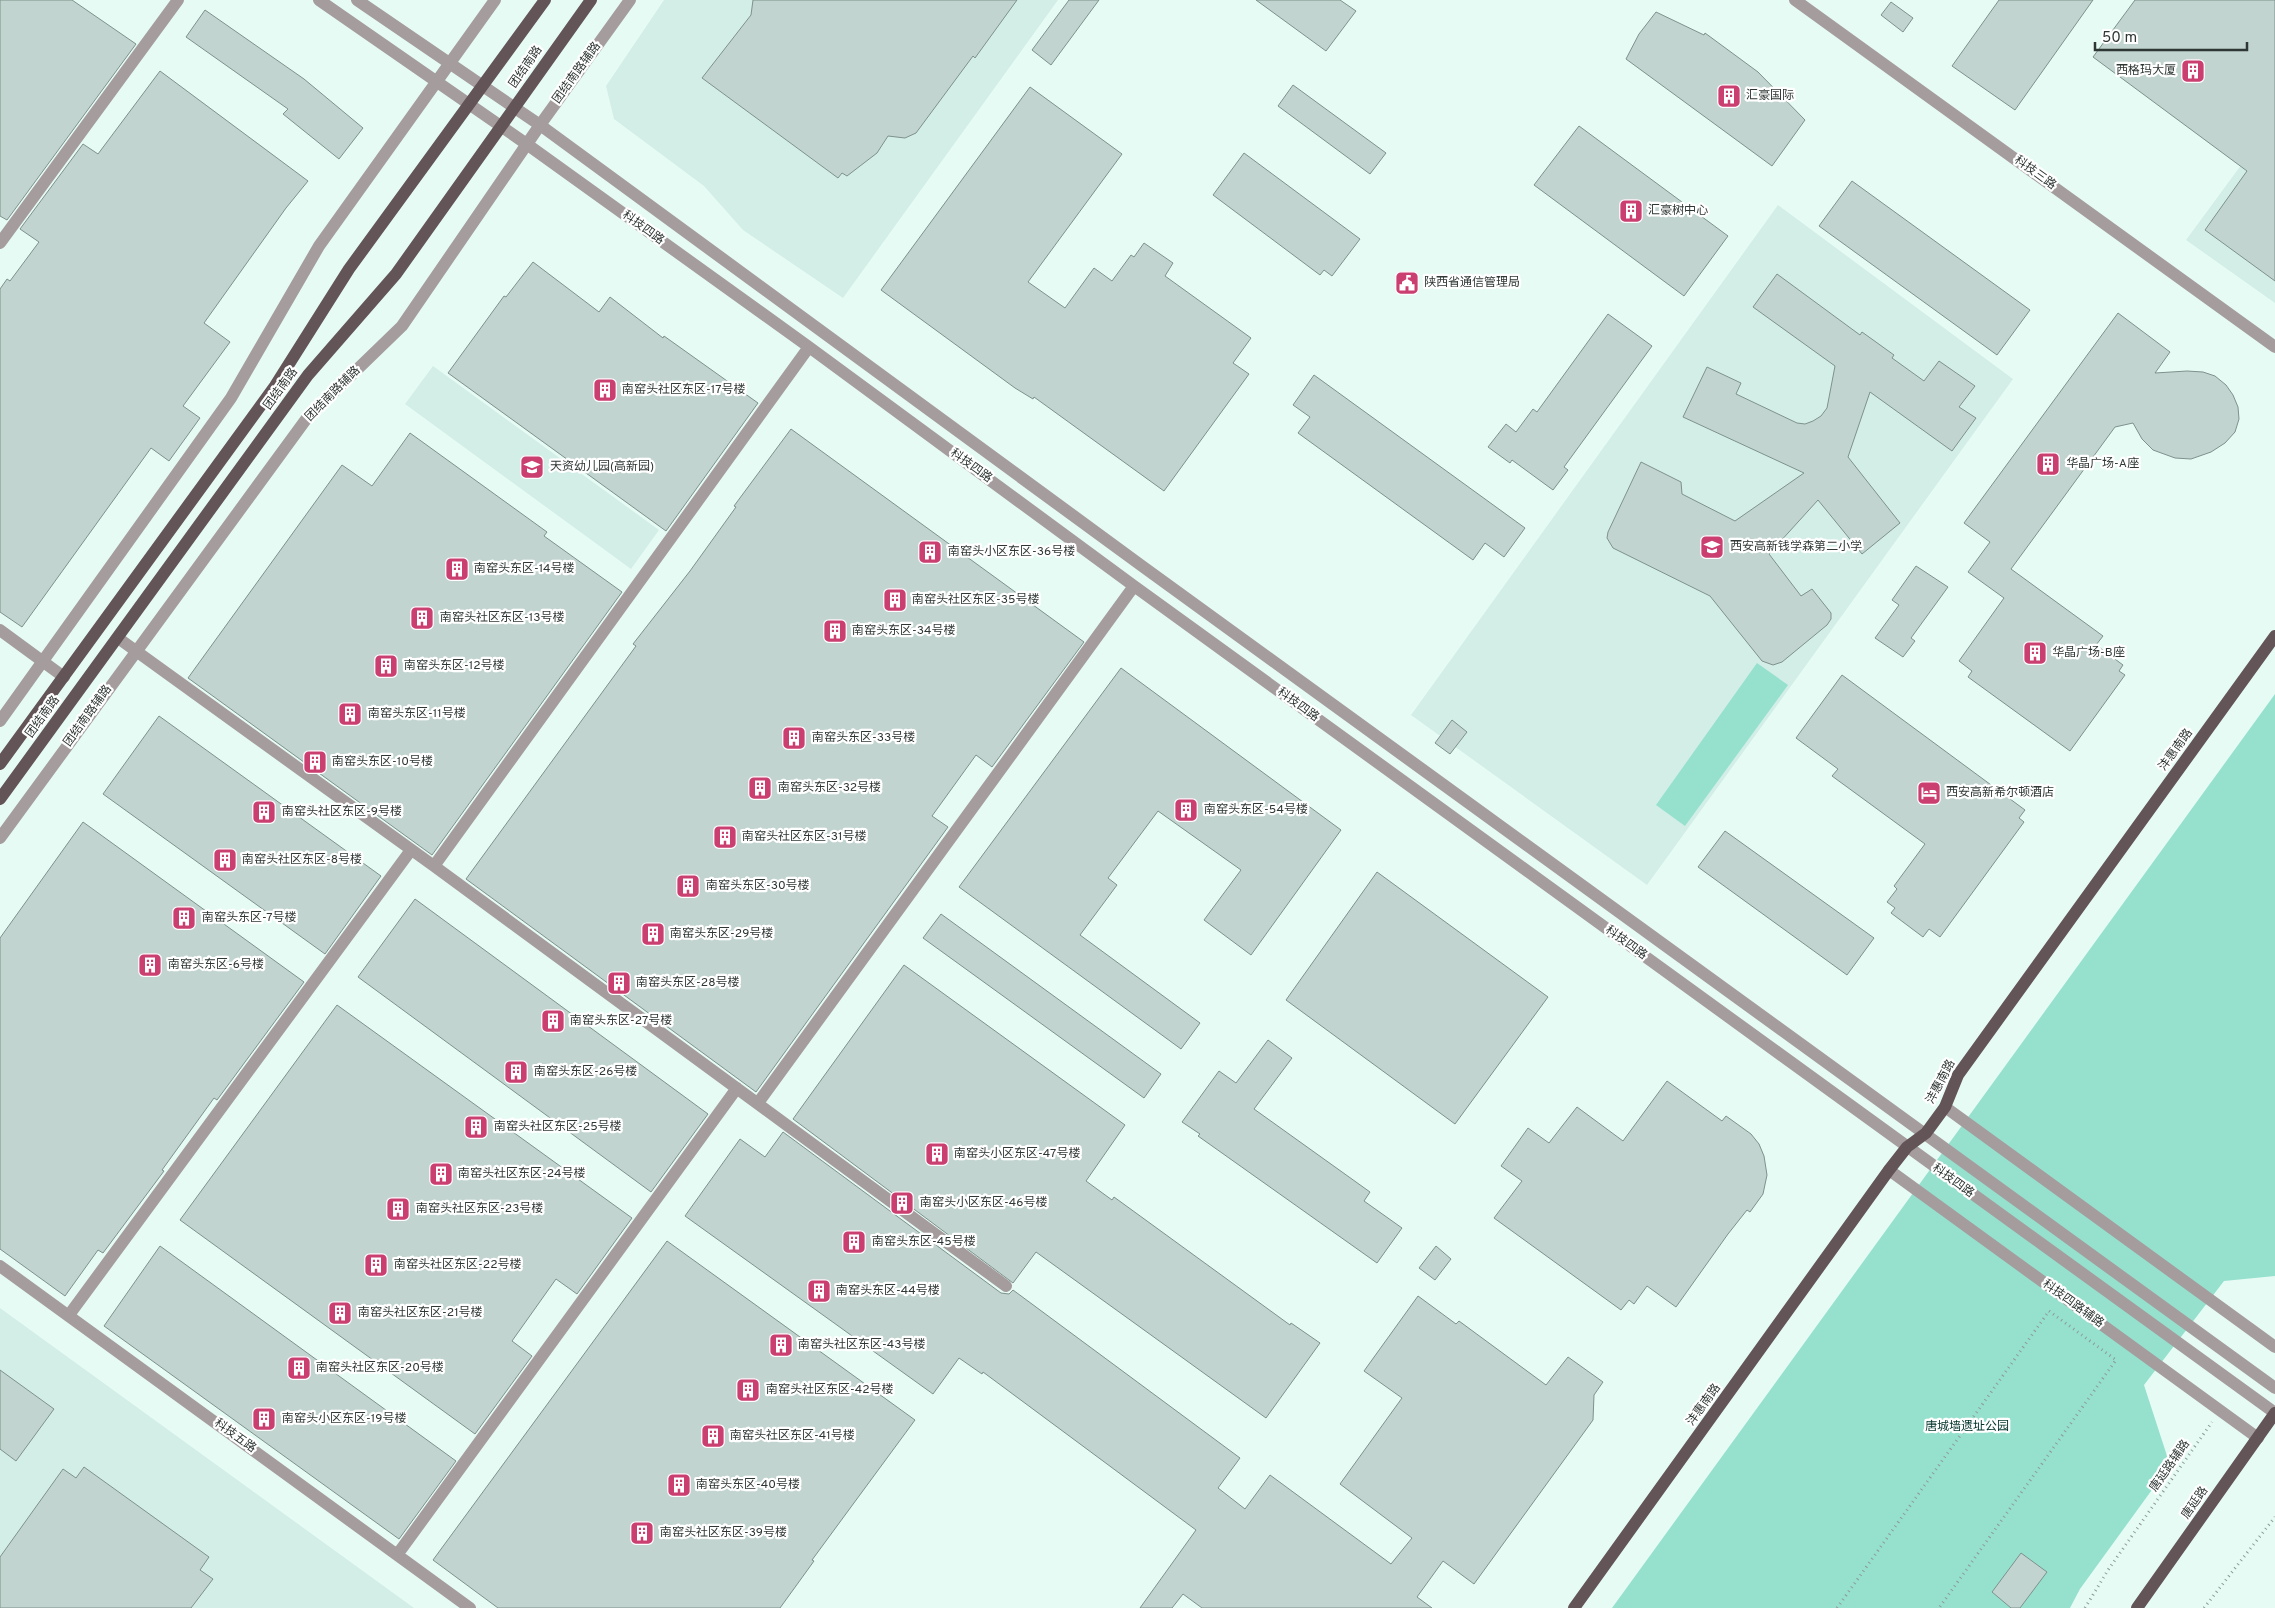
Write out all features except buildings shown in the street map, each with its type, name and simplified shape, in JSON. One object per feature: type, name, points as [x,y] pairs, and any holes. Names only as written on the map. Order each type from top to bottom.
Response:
[{"type":"main road","name":"团结南路","points":[[0,764],[275,386],[349,269],[545,0]]},
{"type":"main road","name":"团结南路","points":[[0,799],[308,375],[396,274],[502,128],[590,0]]},
{"type":"main road","name":"沣惠南路","points":[[1574,1608],[1889,1170],[1907,1147],[1926,1134],[1945,1108],[1958,1075],[2275,636]]},
{"type":"main road","name":"唐延路","points":[[2137,1608],[2275,1413]]},
{"type":"street","points":[[0,243],[178,0]]},
{"type":"street","name":"科技四路","points":[[319,0],[528,145],[810,347],[1134,586],[2275,1413]]},
{"type":"street","name":"科技四路","points":[[358,0],[540,125],[1142,566],[2275,1388]]},
{"type":"street","points":[[0,721],[232,398],[318,246],[495,0]]},
{"type":"street","name":"团结南路辅路","points":[[0,838],[129,661],[138,652],[307,418],[402,326],[540,125],[630,0]]},
{"type":"street","name":"科技三路","points":[[1795,0],[2275,347]]},
{"type":"street","points":[[434,866],[810,347]]},
{"type":"street","points":[[758,1103],[1134,586]]},
{"type":"street","points":[[0,630],[64,676]]},
{"type":"street","points":[[118,638],[434,866],[1006,1286]]},
{"type":"street","points":[[69,1315],[411,850]]},
{"type":"street","points":[[397,1555],[737,1088]]},
{"type":"street","points":[[1945,1108],[2275,1347]]},
{"type":"street","name":"科技四路辅路","points":[[1889,1170],[2258,1438]]},
{"type":"street","name":"科技五路","points":[[0,1266],[470,1608]]},
{"type":"path","points":[[1837,1608],[2049,1311],[2116,1360],[1939,1608]]},
{"type":"path","name":"唐延路辅路","points":[[2085,1608],[2108,1570],[2220,1411]]},
{"type":"path","points":[[2204,1608],[2275,1517]]},
{"type":"shaded area","points":[[664,0],[1058,0],[843,298],[743,230],[704,186],[614,119],[606,86]]},
{"type":"shaded area","points":[[2275,119],[2275,303],[2186,240]]},
{"type":"shaded area","name":"西安高新钱学森第二小学","points":[[1778,205],[2013,379],[1647,885],[1411,715]]},
{"type":"shaded area","name":"天资幼儿园(高新园)","points":[[433,366],[659,530],[631,569],[405,404]]},
{"type":"shaded area","points":[[0,1308],[414,1608],[0,1608]]},
{"type":"green space","points":[[1757,663],[1788,685],[1685,826],[1656,805]]},
{"type":"green space","name":"唐城墙遗址公园","points":[[2275,694],[2275,1276],[2224,1281],[2144,1385],[2170,1465],[2080,1589],[2070,1608],[1612,1608]]},
{"type":"place","name":"西格玛大厦","points":[[2193,71]]},
{"type":"place","name":"汇豪国际","points":[[1729,96]]},
{"type":"place","name":"汇豪树中心","points":[[1631,211]]},
{"type":"place","name":"陕西省通信管理局","points":[[1407,283]]},
{"type":"place","name":"南窑头社区东区-17号楼","points":[[605,390]]},
{"type":"place","name":"华晶广场-A座","points":[[2048,464]]},
{"type":"place","name":"天资幼儿园(高新园)","points":[[532,467]]},
{"type":"place","name":"西安高新钱学森第二小学","points":[[1712,547]]},
{"type":"place","name":"南窑头小区东区-36号楼","points":[[930,552]]},
{"type":"place","name":"南窑头东区-14号楼","points":[[457,569]]},
{"type":"place","name":"南窑头社区东区-35号楼","points":[[895,600]]},
{"type":"place","name":"南窑头社区东区-13号楼","points":[[422,618]]},
{"type":"place","name":"南窑头东区-34号楼","points":[[835,631]]},
{"type":"place","name":"华晶广场-B座","points":[[2035,653]]},
{"type":"place","name":"南窑头东区-12号楼","points":[[386,666]]},
{"type":"place","name":"南窑头东区-11号楼","points":[[350,714]]},
{"type":"place","name":"南窑头东区-33号楼","points":[[794,738]]},
{"type":"place","name":"南窑头东区-10号楼","points":[[315,762]]},
{"type":"place","name":"南窑头东区-32号楼","points":[[760,788]]},
{"type":"place","name":"西安高新希尔顿酒店","points":[[1929,793]]},
{"type":"place","name":"南窑头东区-54号楼","points":[[1186,810]]},
{"type":"place","name":"南窑头社区东区-9号楼","points":[[264,812]]},
{"type":"place","name":"南窑头社区东区-31号楼","points":[[725,837]]},
{"type":"place","name":"南窑头社区东区-8号楼","points":[[225,860]]},
{"type":"place","name":"南窑头东区-30号楼","points":[[688,886]]},
{"type":"place","name":"南窑头东区-7号楼","points":[[184,918]]},
{"type":"place","name":"南窑头东区-29号楼","points":[[653,934]]},
{"type":"place","name":"南窑头东区-6号楼","points":[[150,965]]},
{"type":"place","name":"南窑头东区-28号楼","points":[[619,983]]},
{"type":"place","name":"南窑头东区-27号楼","points":[[553,1021]]},
{"type":"place","name":"南窑头东区-26号楼","points":[[516,1072]]},
{"type":"place","name":"南窑头社区东区-25号楼","points":[[476,1127]]},
{"type":"place","name":"南窑头小区东区-47号楼","points":[[937,1154]]},
{"type":"place","name":"南窑头社区东区-24号楼","points":[[441,1174]]},
{"type":"place","name":"南窑头小区东区-46号楼","points":[[902,1203]]},
{"type":"place","name":"南窑头社区东区-23号楼","points":[[398,1209]]},
{"type":"place","name":"南窑头东区-45号楼","points":[[854,1242]]},
{"type":"place","name":"南窑头社区东区-22号楼","points":[[376,1265]]},
{"type":"place","name":"南窑头东区-44号楼","points":[[819,1291]]},
{"type":"place","name":"南窑头社区东区-21号楼","points":[[340,1313]]},
{"type":"place","name":"南窑头社区东区-43号楼","points":[[781,1345]]},
{"type":"place","name":"南窑头社区东区-20号楼","points":[[299,1368]]},
{"type":"place","name":"南窑头社区东区-42号楼","points":[[748,1390]]},
{"type":"place","name":"南窑头小区东区-19号楼","points":[[264,1419]]},
{"type":"place","name":"南窑头社区东区-41号楼","points":[[713,1436]]},
{"type":"place","name":"南窑头东区-40号楼","points":[[679,1485]]},
{"type":"place","name":"南窑头社区东区-39号楼","points":[[642,1533]]}]
